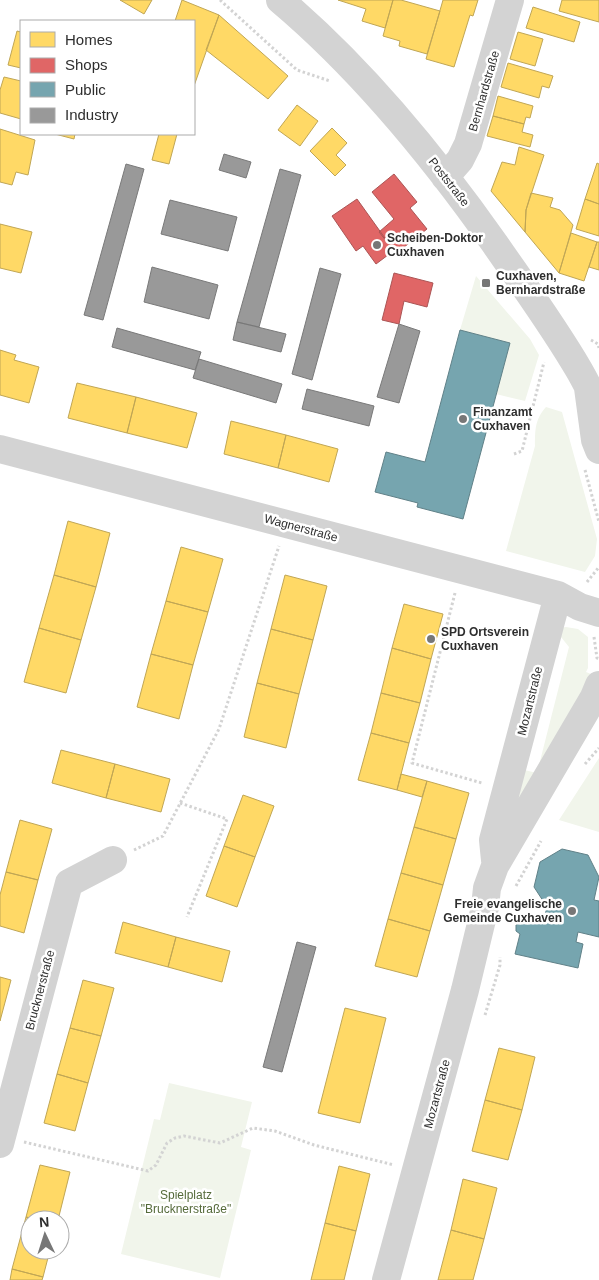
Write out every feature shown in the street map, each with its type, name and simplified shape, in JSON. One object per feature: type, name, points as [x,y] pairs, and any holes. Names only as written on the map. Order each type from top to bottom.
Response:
[{"type":"street","name":"Poststraße","points":[[280,0],[298,15],[372,90],[415,139],[524,285],[591,383],[599,470]]},
{"type":"street","name":"Bernhardstraße","points":[[445,177],[460,160],[468,144],[510,0]]},
{"type":"street","name":"Wagnerstraße","points":[[0,449],[558,595],[580,607],[599,613]]},
{"type":"street","points":[[558,595],[583,594],[592,591]]},
{"type":"street","name":"Mozartstraße","points":[[495,866],[493,840],[558,595]]},
{"type":"street","name":"Mozartstraße","points":[[386,1280],[465,990],[486,908],[487,888],[495,866],[594,697],[599,685]]},
{"type":"street","name":"Mozartstraße","points":[[486,908],[515,850],[598,728]]},
{"type":"street","name":"Brucknerstraße","points":[[1,1141],[69,883],[113,860]]},
{"type":"path","points":[[220,0],[297,70],[335,83]]},
{"type":"path","points":[[514,454],[522,450],[544,360]]},
{"type":"path","points":[[113,860],[163,836],[219,729],[280,543]]},
{"type":"path","points":[[592,591],[599,567]]},
{"type":"path","points":[[464,594],[455,592],[412,763],[486,784]]},
{"type":"path","points":[[581,772],[598,728]]},
{"type":"path","points":[[180,803],[226,819],[187,917]]},
{"type":"path","points":[[515,888],[543,837]]},
{"type":"path","points":[[482,1018],[487,1014],[500,965],[500,948]]},
{"type":"path","points":[[1,1141],[148,1171],[156,1165],[167,1143],[176,1138],[184,1136],[220,1143],[253,1128],[276,1131],[314,1145],[395,1165]]},
{"type":"green space","points":[[476,276],[530,339],[539,355],[525,401],[496,394],[460,330]]},
{"type":"green space","points":[[546,407],[562,412],[597,539],[595,556],[585,572],[506,551],[535,446],[536,425]]},
{"type":"green space","points":[[559,628],[578,629],[588,637],[588,668],[586,672],[596,676],[503,835],[520,769],[537,773],[569,647],[557,632]]},
{"type":"green space","points":[[599,758],[599,832],[559,820]]},
{"type":"green space","name":"Spielplatz \"Brucknerstraße\"","points":[[169,1083],[252,1102],[241,1147],[251,1150],[220,1278],[121,1254],[154,1119],[160,1120]]},
{"type":"building: Homes","points":[[120,0],[152,0],[144,14]]},
{"type":"building: Homes","points":[[182,0],[219,15],[195,83],[195,20],[175,20]]},
{"type":"building: Homes","points":[[338,0],[393,0],[385,28],[362,21],[366,9]]},
{"type":"building: Homes","points":[[393,0],[401,0],[440,11],[427,54],[399,46],[400,41],[383,36]]},
{"type":"building: Homes","points":[[443,0],[478,0],[473,16],[470,15],[454,67],[426,59]]},
{"type":"building: Homes","points":[[562,0],[599,0],[599,22],[559,11]]},
{"type":"building: Homes","points":[[533,7],[580,22],[574,42],[526,28]]},
{"type":"building: Homes","points":[[219,15],[288,76],[268,99],[206,50]]},
{"type":"building: Homes","points":[[17,31],[20,32],[20,68],[8,65]]},
{"type":"building: Homes","points":[[518,32],[543,39],[535,66],[510,59]]},
{"type":"building: Homes","points":[[508,63],[553,76],[549,88],[542,86],[539,98],[501,87]]},
{"type":"building: Homes","points":[[4,77],[20,81],[20,119],[0,113],[0,90]]},
{"type":"building: Homes","points":[[498,96],[533,106],[530,118],[526,117],[524,124],[493,116]]},
{"type":"building: Homes","points":[[297,105],[318,121],[300,146],[278,130]]},
{"type":"building: Homes","points":[[493,116],[524,124],[522,132],[533,135],[530,147],[487,136]]},
{"type":"building: Homes","points":[[332,128],[347,143],[336,155],[346,165],[335,176],[310,151]]},
{"type":"building: Homes","points":[[0,129],[35,140],[28,175],[16,172],[12,185],[0,182]]},
{"type":"building: Homes","points":[[59,135],[75,135],[74,139]]},
{"type":"building: Homes","points":[[159,135],[177,135],[169,164],[152,160]]},
{"type":"building: Homes","points":[[519,147],[544,155],[526,210],[525,232],[491,191],[502,162],[515,165]]},
{"type":"building: Homes","points":[[597,163],[599,164],[599,204],[585,199]]},
{"type":"building: Homes","points":[[531,193],[553,198],[550,207],[560,210],[573,225],[559,273],[525,232],[526,210]]},
{"type":"building: Homes","points":[[585,199],[599,204],[599,236],[576,229]]},
{"type":"building: Homes","points":[[0,224],[32,232],[21,273],[0,268]]},
{"type":"building: Homes","points":[[571,233],[597,242],[584,281],[559,273]]},
{"type":"building: Homes","points":[[597,242],[599,242],[599,270],[589,267]]},
{"type":"building: Homes","points":[[0,350],[16,355],[14,360],[39,367],[29,403],[0,395]]},
{"type":"building: Homes","points":[[77,383],[136,397],[127,433],[68,418]]},
{"type":"building: Homes","points":[[136,397],[197,413],[187,448],[127,433]]},
{"type":"building: Homes","points":[[231,421],[286,435],[278,468],[224,454]]},
{"type":"building: Homes","points":[[286,435],[338,449],[329,482],[278,468]]},
{"type":"building: Homes","points":[[68,521],[110,533],[96,587],[54,575]]},
{"type":"building: Homes","points":[[181,547],[223,559],[208,612],[166,601]]},
{"type":"building: Homes","points":[[54,575],[96,587],[81,640],[39,628]]},
{"type":"building: Homes","points":[[285,575],[327,586],[313,640],[271,629]]},
{"type":"building: Homes","points":[[166,601],[208,612],[193,665],[151,654]]},
{"type":"building: Homes","points":[[404,604],[443,614],[431,659],[392,648]]},
{"type":"building: Homes","points":[[39,628],[81,640],[66,693],[24,682]]},
{"type":"building: Homes","points":[[271,629],[313,640],[299,694],[257,683]]},
{"type":"building: Homes","points":[[392,648],[431,659],[420,703],[381,693]]},
{"type":"building: Homes","points":[[151,654],[193,665],[179,719],[137,707]]},
{"type":"building: Homes","points":[[257,683],[299,694],[286,748],[244,737]]},
{"type":"building: Homes","points":[[381,693],[420,703],[409,743],[371,733]]},
{"type":"building: Homes","points":[[371,733],[409,743],[397,790],[358,780]]},
{"type":"building: Homes","points":[[61,750],[115,764],[106,798],[52,783]]},
{"type":"building: Homes","points":[[115,764],[170,779],[161,812],[106,798]]},
{"type":"building: Homes","points":[[401,774],[427,781],[422,797],[397,790]]},
{"type":"building: Homes","points":[[427,781],[469,793],[456,839],[414,827]]},
{"type":"building: Homes","points":[[243,795],[274,806],[255,857],[224,846]]},
{"type":"building: Homes","points":[[20,820],[52,829],[38,880],[6,872]]},
{"type":"building: Homes","points":[[414,827],[456,839],[443,885],[401,873]]},
{"type":"building: Homes","points":[[224,846],[255,857],[237,907],[206,896]]},
{"type":"building: Homes","points":[[6,872],[38,880],[24,933],[0,926],[0,895]]},
{"type":"building: Homes","points":[[401,873],[443,885],[430,931],[388,919]]},
{"type":"building: Homes","points":[[388,919],[430,931],[417,977],[375,966]]},
{"type":"building: Homes","points":[[123,922],[176,937],[168,967],[115,953]]},
{"type":"building: Homes","points":[[176,937],[230,951],[222,982],[168,967]]},
{"type":"building: Homes","points":[[0,977],[11,980],[0,1021]]},
{"type":"building: Homes","points":[[83,980],[114,988],[101,1036],[70,1028]]},
{"type":"building: Homes","points":[[345,1008],[386,1018],[360,1123],[318,1113]]},
{"type":"building: Homes","points":[[70,1028],[101,1036],[88,1083],[57,1074]]},
{"type":"building: Homes","points":[[499,1048],[535,1057],[522,1110],[485,1100]]},
{"type":"building: Homes","points":[[57,1074],[88,1083],[75,1131],[44,1123]]},
{"type":"building: Homes","points":[[485,1100],[522,1110],[508,1160],[472,1151]]},
{"type":"building: Homes","points":[[40,1165],[70,1172],[60,1210],[28,1210]]},
{"type":"building: Homes","points":[[339,1166],[370,1174],[356,1231],[325,1223]]},
{"type":"building: Homes","points":[[463,1179],[497,1188],[484,1239],[451,1230]]},
{"type":"building: Homes","points":[[325,1223],[356,1231],[344,1280],[311,1280]]},
{"type":"building: Homes","points":[[451,1230],[484,1239],[473,1280],[438,1280]]},
{"type":"building: Homes","points":[[20,1239],[20,1260],[47,1260],[43,1277],[12,1269]]},
{"type":"building: Homes","points":[[12,1269],[43,1277],[42,1280],[10,1280]]},
{"type":"building: Shops","points":[[394,174],[417,202],[410,208],[427,229],[394,255],[390,250],[392,248],[379,232],[394,219],[372,192]]},
{"type":"building: Shops","points":[[357,199],[392,248],[390,250],[392,252],[376,264],[363,246],[356,251],[332,216]]},
{"type":"building: Shops","points":[[394,273],[433,283],[427,307],[404,301],[399,324],[382,320]]},
{"type":"building: Public","name":"Finanzamt Cuxhaven","points":[[460,330],[510,343],[463,519],[417,507],[418,503],[375,492],[386,452],[425,462]]},
{"type":"building: Public","name":"Freie evangelische Gemeinde Cuxhaven","points":[[562,849],[588,855],[599,877],[594,900],[599,901],[599,937],[578,932],[576,942],[583,944],[578,968],[515,954],[520,934],[516,931],[516,925],[521,922],[528,923],[529,916],[544,919],[547,907],[534,887],[540,862]]},
{"type":"building: Industry","points":[[224,154],[251,162],[246,178],[219,170]]},
{"type":"building: Industry","points":[[126,164],[144,169],[103,320],[84,315]]},
{"type":"building: Industry","points":[[280,169],[301,175],[259,327],[237,322]]},
{"type":"building: Industry","points":[[170,200],[237,217],[228,251],[161,234]]},
{"type":"building: Industry","points":[[152,267],[218,285],[209,319],[144,302]]},
{"type":"building: Industry","points":[[320,268],[341,274],[312,380],[292,374]]},
{"type":"building: Industry","points":[[237,322],[286,334],[281,352],[233,340]]},
{"type":"building: Industry","points":[[399,324],[420,331],[399,403],[377,397]]},
{"type":"building: Industry","points":[[117,328],[201,352],[195,370],[112,347]]},
{"type":"building: Industry","points":[[199,359],[282,384],[276,403],[193,378]]},
{"type":"building: Industry","points":[[307,389],[374,406],[369,426],[302,409]]},
{"type":"building: Industry","points":[[297,942],[316,947],[282,1072],[263,1067]]},
{"type":"place","name":"Scheiben-Doktor Cuxhaven","points":[[377,245]]},
{"type":"place","name":"Cuxhaven, Bernhardstraße","points":[[486,283]]},
{"type":"place","name":"Finanzamt Cuxhaven","points":[[463,419]]},
{"type":"place","name":"SPD Ortsverein Cuxhaven","points":[[431,639]]},
{"type":"place","name":"Freie evangelische Gemeinde Cuxhaven","points":[[572,911]]}]
